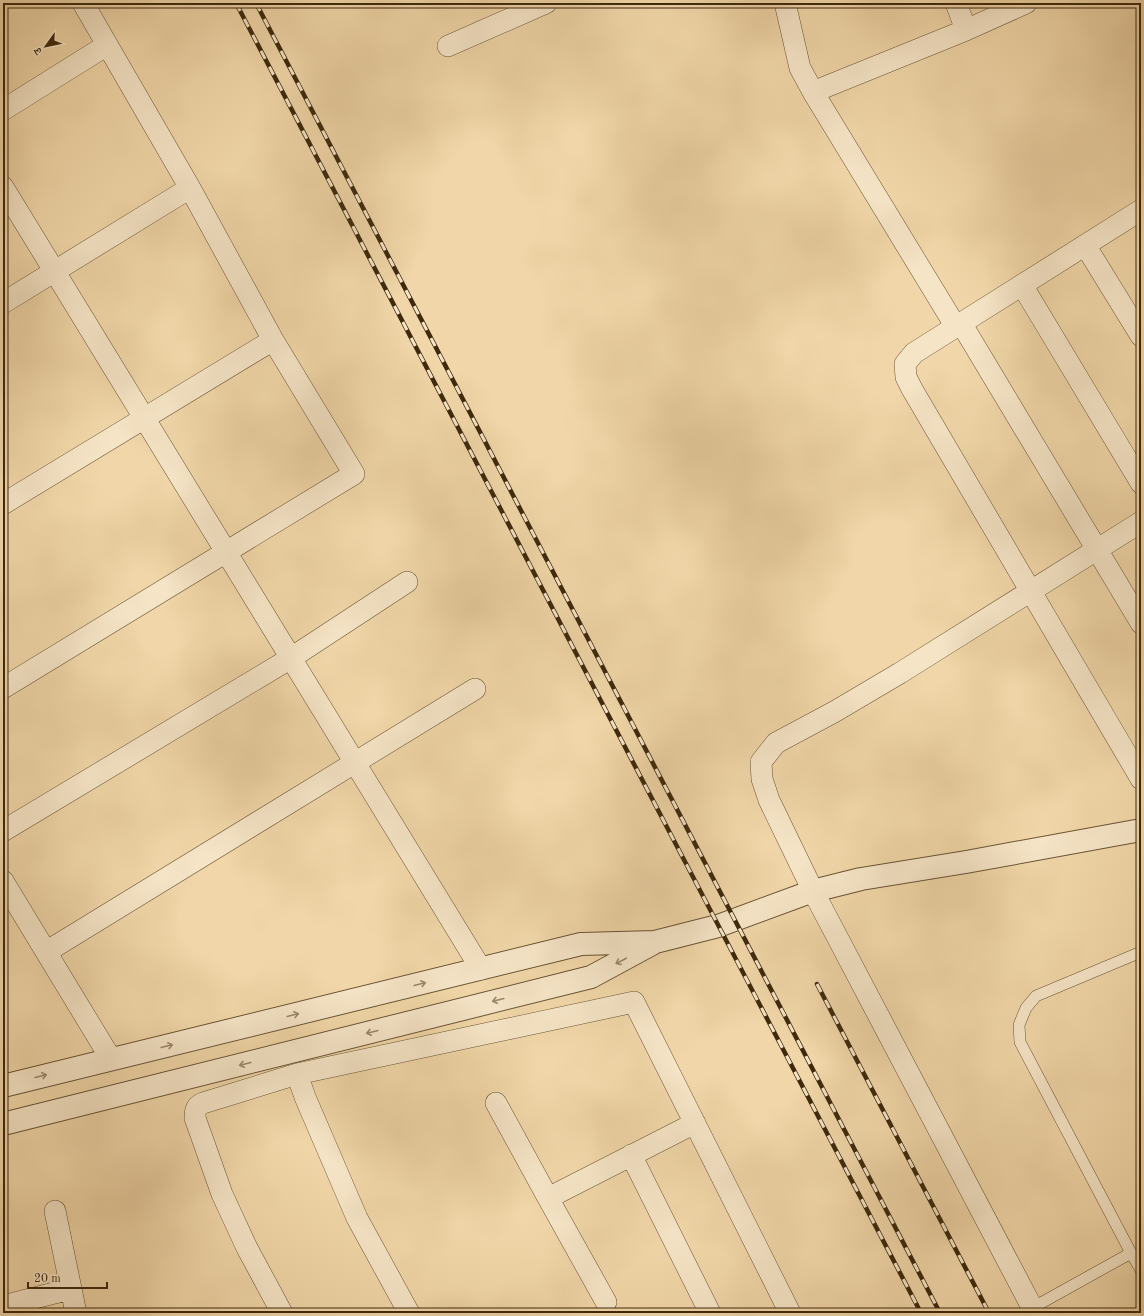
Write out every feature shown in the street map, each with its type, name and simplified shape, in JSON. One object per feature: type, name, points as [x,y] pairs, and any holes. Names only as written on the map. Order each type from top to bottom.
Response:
[{"type":"street","points":[[3,688],[354,474],[272,340],[190,188],[83,3]]},
{"type":"street","points":[[448,46],[546,3]]},
{"type":"street","points":[[785,3],[800,68],[812,92],[958,325],[1141,623]]},
{"type":"street","points":[[956,3],[966,30]]},
{"type":"street","points":[[812,92],[966,30],[1026,3]]},
{"type":"street","points":[[3,110],[107,45]]},
{"type":"street","points":[[3,188],[481,969]]},
{"type":"street","points":[[3,303],[190,188]]},
{"type":"street","points":[[1141,210],[914,353],[905,364],[906,377],[1141,779]]},
{"type":"street","points":[[1085,245],[1141,336]]},
{"type":"street","points":[[1022,285],[1141,483]]},
{"type":"street","points":[[3,504],[272,340]]},
{"type":"street","points":[[1034,1310],[813,891],[769,800],[762,779],[761,762],[776,743],[880,685],[1141,522]]},
{"type":"street","points":[[3,831],[291,658],[407,582]]},
{"type":"street","points":[[46,952],[475,689]]},
{"type":"street","points":[[3,1086],[581,944],[655,942],[718,926],[813,891],[861,879],[966,862],[1141,830]]},
{"type":"street","points":[[3,881],[111,1059]]},
{"type":"street","points":[[3,1124],[592,977],[655,942]]},
{"type":"street","points":[[282,1313],[247,1248],[222,1194],[195,1118],[195,1111],[198,1105],[297,1074],[634,1002],[790,1313]]},
{"type":"street","points":[[297,1074],[305,1098],[357,1218],[409,1313]]},
{"type":"street","points":[[496,1103],[606,1302]]},
{"type":"street","points":[[548,1198],[695,1123]]},
{"type":"street","points":[[631,1155],[710,1313]]},
{"type":"street","points":[[56,1211],[70,1289],[76,1313]]},
{"type":"street","points":[[3,1306],[70,1289]]},
{"type":"lane","points":[[1141,952],[1036,996],[1026,1008],[1020,1025],[1020,1042],[1141,1270]]},
{"type":"lane","points":[[1034,1310],[1131,1253]]},
{"type":"railway","points":[[236,3],[921,1313]]},
{"type":"railway","points":[[256,3],[940,1313]]},
{"type":"railway","points":[[817,984],[989,1313]]}]
